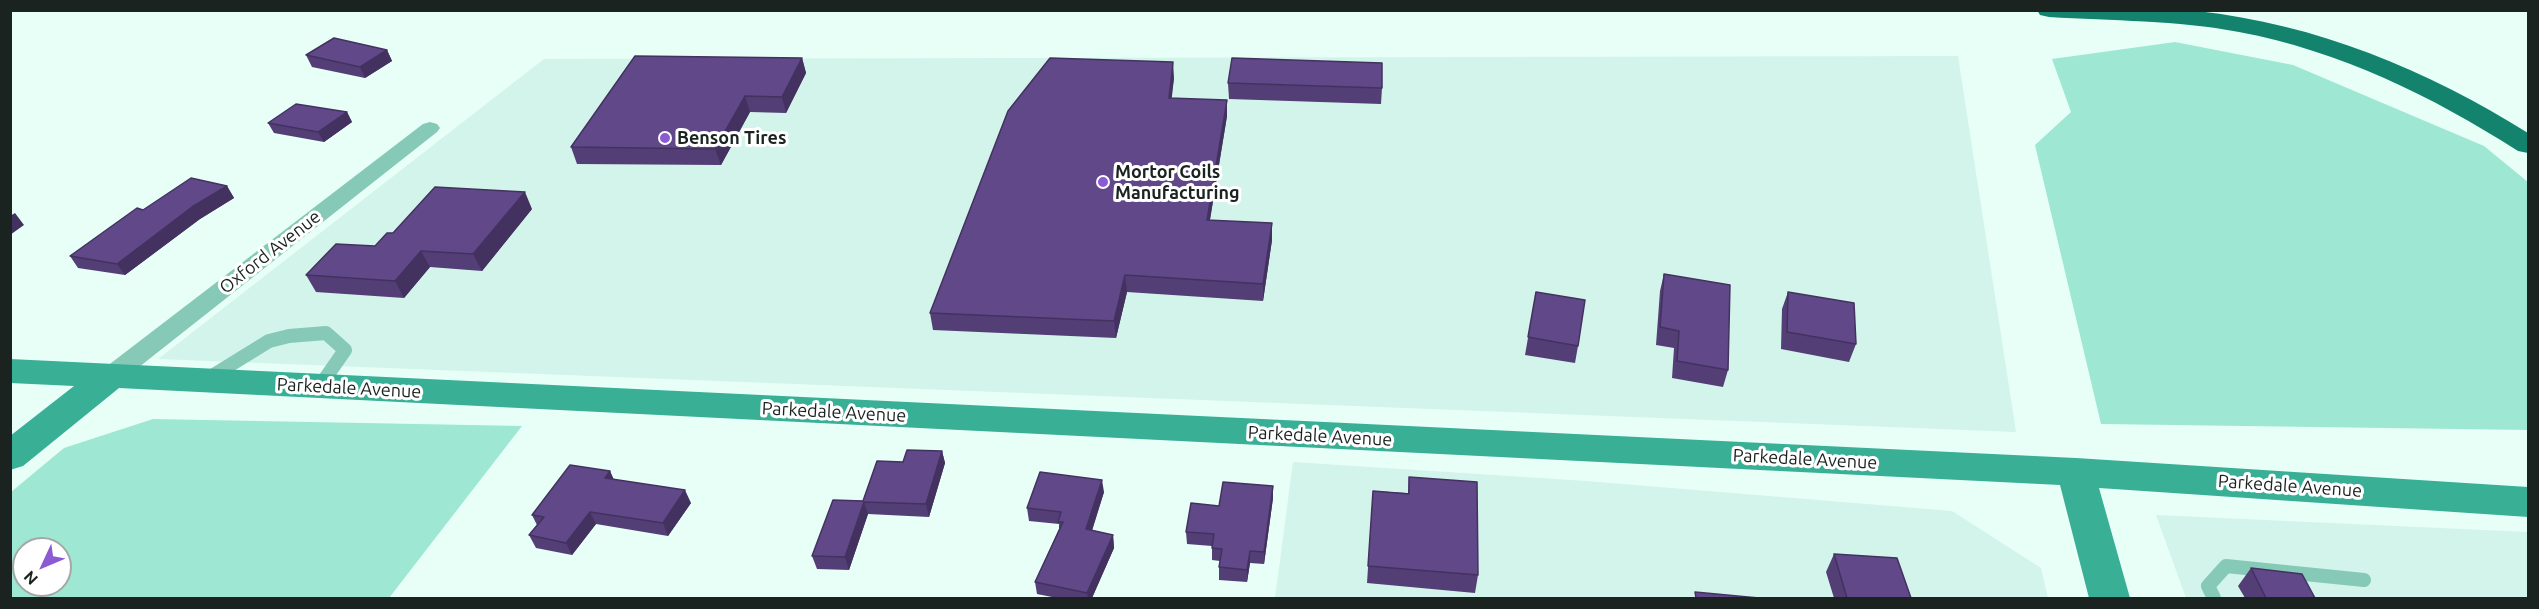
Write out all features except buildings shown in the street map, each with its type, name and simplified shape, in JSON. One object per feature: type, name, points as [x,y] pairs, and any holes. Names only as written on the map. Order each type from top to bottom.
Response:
[{"type":"highway","points":[[2049,10],[2195,18],[2300,39],[2395,73],[2486,117],[2529,145]]},
{"type":"main road","name":"Parkedale Avenue","points":[[10,371],[2076,472],[2529,502]]},
{"type":"main road","points":[[10,456],[111,376]]},
{"type":"main road","points":[[2076,472],[2109,598]]},
{"type":"street","name":"Oxford Avenue","points":[[111,376],[430,128]]},
{"type":"lane","points":[[203,381],[269,341],[289,336],[326,333],[345,350],[319,387]]},
{"type":"lane","points":[[2214,598],[2208,586],[2226,566],[2364,580]]},
{"type":"shaded area","points":[[1958,56],[2016,432],[158,359],[544,59]]},
{"type":"shaded area","points":[[1293,462],[1586,481],[1952,511],[2041,568],[2048,598],[1275,598]]},
{"type":"shaded area","points":[[2156,515],[2528,532],[2528,598],[2186,598]]},
{"type":"green space","points":[[2175,42],[2293,65],[2484,146],[2528,182],[2528,430],[2101,424],[2035,145],[2071,112],[2052,59]]},
{"type":"green space","points":[[153,419],[522,426],[389,598],[11,598],[11,492],[64,448]]},
{"type":"place","name":"Benson Tires","points":[[665,138]]},
{"type":"place","name":"Mortor Coils Manufacturing","points":[[1103,182]]}]
